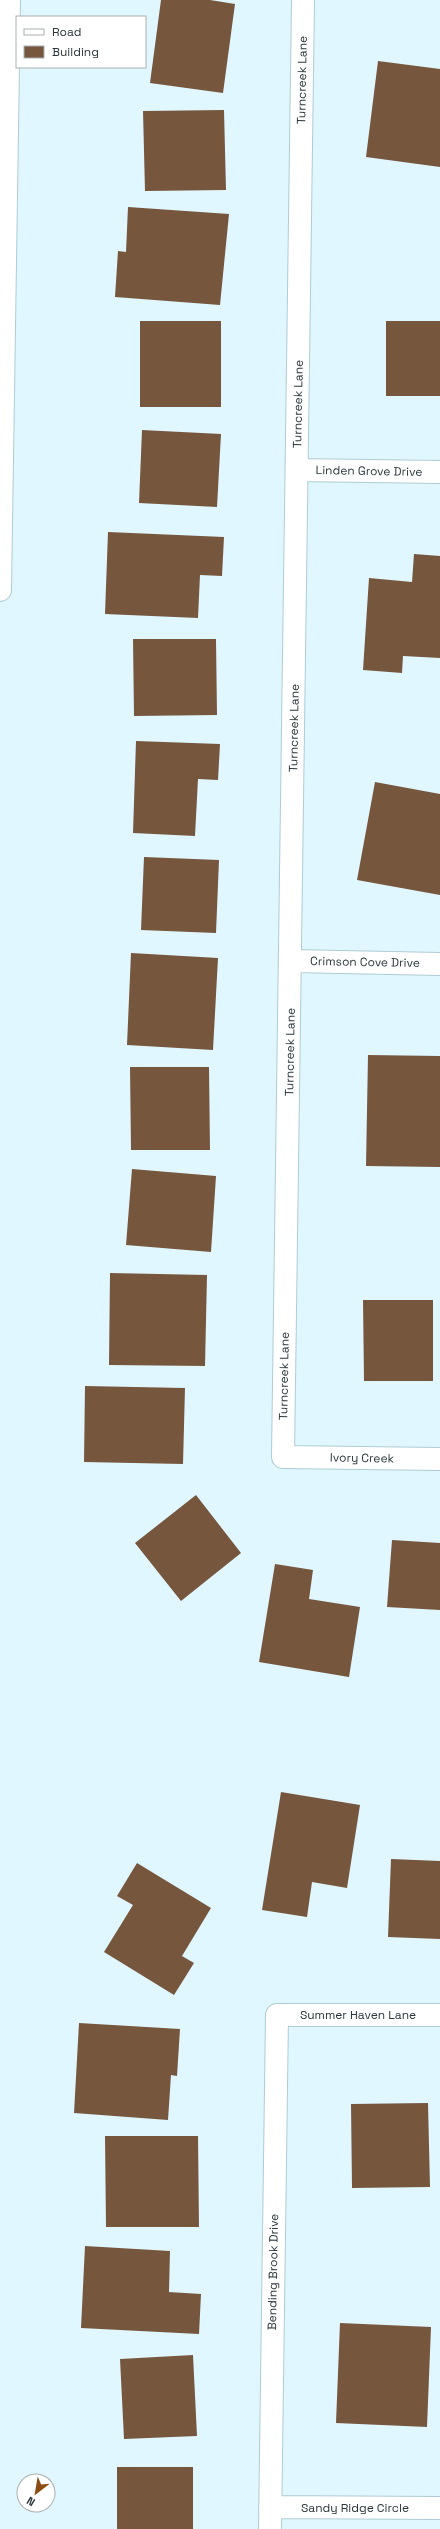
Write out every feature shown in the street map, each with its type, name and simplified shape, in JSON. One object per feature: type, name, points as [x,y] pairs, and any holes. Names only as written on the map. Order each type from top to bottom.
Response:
[{"type":"street","points":[[0,590],[9,0]]},
{"type":"street","name":"Turncreek Lane","points":[[283,1457],[303,0]]},
{"type":"street","name":"Linden Grove Drive","points":[[297,470],[440,472]]},
{"type":"street","name":"Crimson Cove Drive","points":[[291,961],[440,964]]},
{"type":"street","name":"Ivory Creek","points":[[283,1457],[440,1459]]},
{"type":"street","name":"Summer Haven Lane","points":[[277,2015],[440,2015]]},
{"type":"street","name":"Bending Brook Drive","points":[[270,2529],[277,2015]]},
{"type":"street","name":"Sandy Ridge Circle","points":[[270,2507],[440,2508]]},
{"type":"building","points":[[161,0],[210,0],[235,4],[223,93],[150,83]]},
{"type":"building","points":[[378,61],[440,69],[440,167],[366,157]]},
{"type":"building","points":[[224,110],[226,190],[145,191],[143,111]]},
{"type":"building","points":[[128,207],[229,214],[220,305],[115,297],[118,251],[126,252]]},
{"type":"building","points":[[140,321],[221,321],[221,407],[140,407]]},
{"type":"building","points":[[386,321],[440,321],[440,396],[386,396]]},
{"type":"building","points":[[142,430],[221,434],[217,507],[139,503]]},
{"type":"building","points":[[108,532],[224,537],[222,576],[200,575],[198,618],[105,614]]},
{"type":"building","points":[[414,554],[440,556],[440,658],[403,656],[402,673],[363,670],[369,578],[412,582]]},
{"type":"building","points":[[133,639],[216,639],[217,715],[134,716]]},
{"type":"building","points":[[136,741],[220,744],[218,780],[198,779],[195,836],[133,833]]},
{"type":"building","points":[[375,782],[440,794],[440,895],[357,880]]},
{"type":"building","points":[[144,857],[219,860],[216,933],[141,930]]},
{"type":"building","points":[[131,953],[218,958],[213,1050],[127,1045]]},
{"type":"building","points":[[368,1055],[440,1056],[440,1167],[366,1166]]},
{"type":"building","points":[[130,1067],[209,1067],[210,1150],[131,1150]]},
{"type":"building","points":[[132,1169],[216,1176],[211,1252],[126,1245]]},
{"type":"building","points":[[110,1273],[207,1275],[205,1366],[109,1365]]},
{"type":"building","points":[[363,1300],[433,1300],[433,1381],[364,1381]]},
{"type":"building","points":[[85,1386],[185,1388],[183,1464],[84,1462]]},
{"type":"building","points":[[196,1495],[241,1553],[181,1601],[135,1543]]},
{"type":"building","points":[[392,1540],[440,1543],[440,1610],[387,1607]]},
{"type":"building","points":[[275,1564],[313,1570],[309,1599],[360,1607],[349,1677],[259,1662]]},
{"type":"building","points":[[281,1792],[360,1805],[347,1888],[312,1882],[307,1917],[262,1910]]},
{"type":"building","points":[[391,1859],[440,1861],[440,1939],[388,1937]]},
{"type":"building","points":[[137,1863],[211,1908],[182,1956],[194,1963],[174,1995],[104,1952],[133,1905],[117,1896]]},
{"type":"building","points":[[79,2023],[180,2029],[177,2076],[171,2075],[168,2120],[74,2113]]},
{"type":"building","points":[[428,2103],[430,2187],[352,2188],[351,2104]]},
{"type":"building","points":[[105,2136],[198,2136],[199,2227],[106,2227]]},
{"type":"building","points":[[85,2246],[170,2251],[169,2292],[201,2294],[199,2334],[81,2328]]},
{"type":"building","points":[[340,2323],[431,2327],[427,2427],[336,2423]]},
{"type":"building","points":[[193,2355],[197,2436],[124,2439],[120,2359]]},
{"type":"building","points":[[117,2467],[193,2467],[193,2529],[117,2529]]}]
